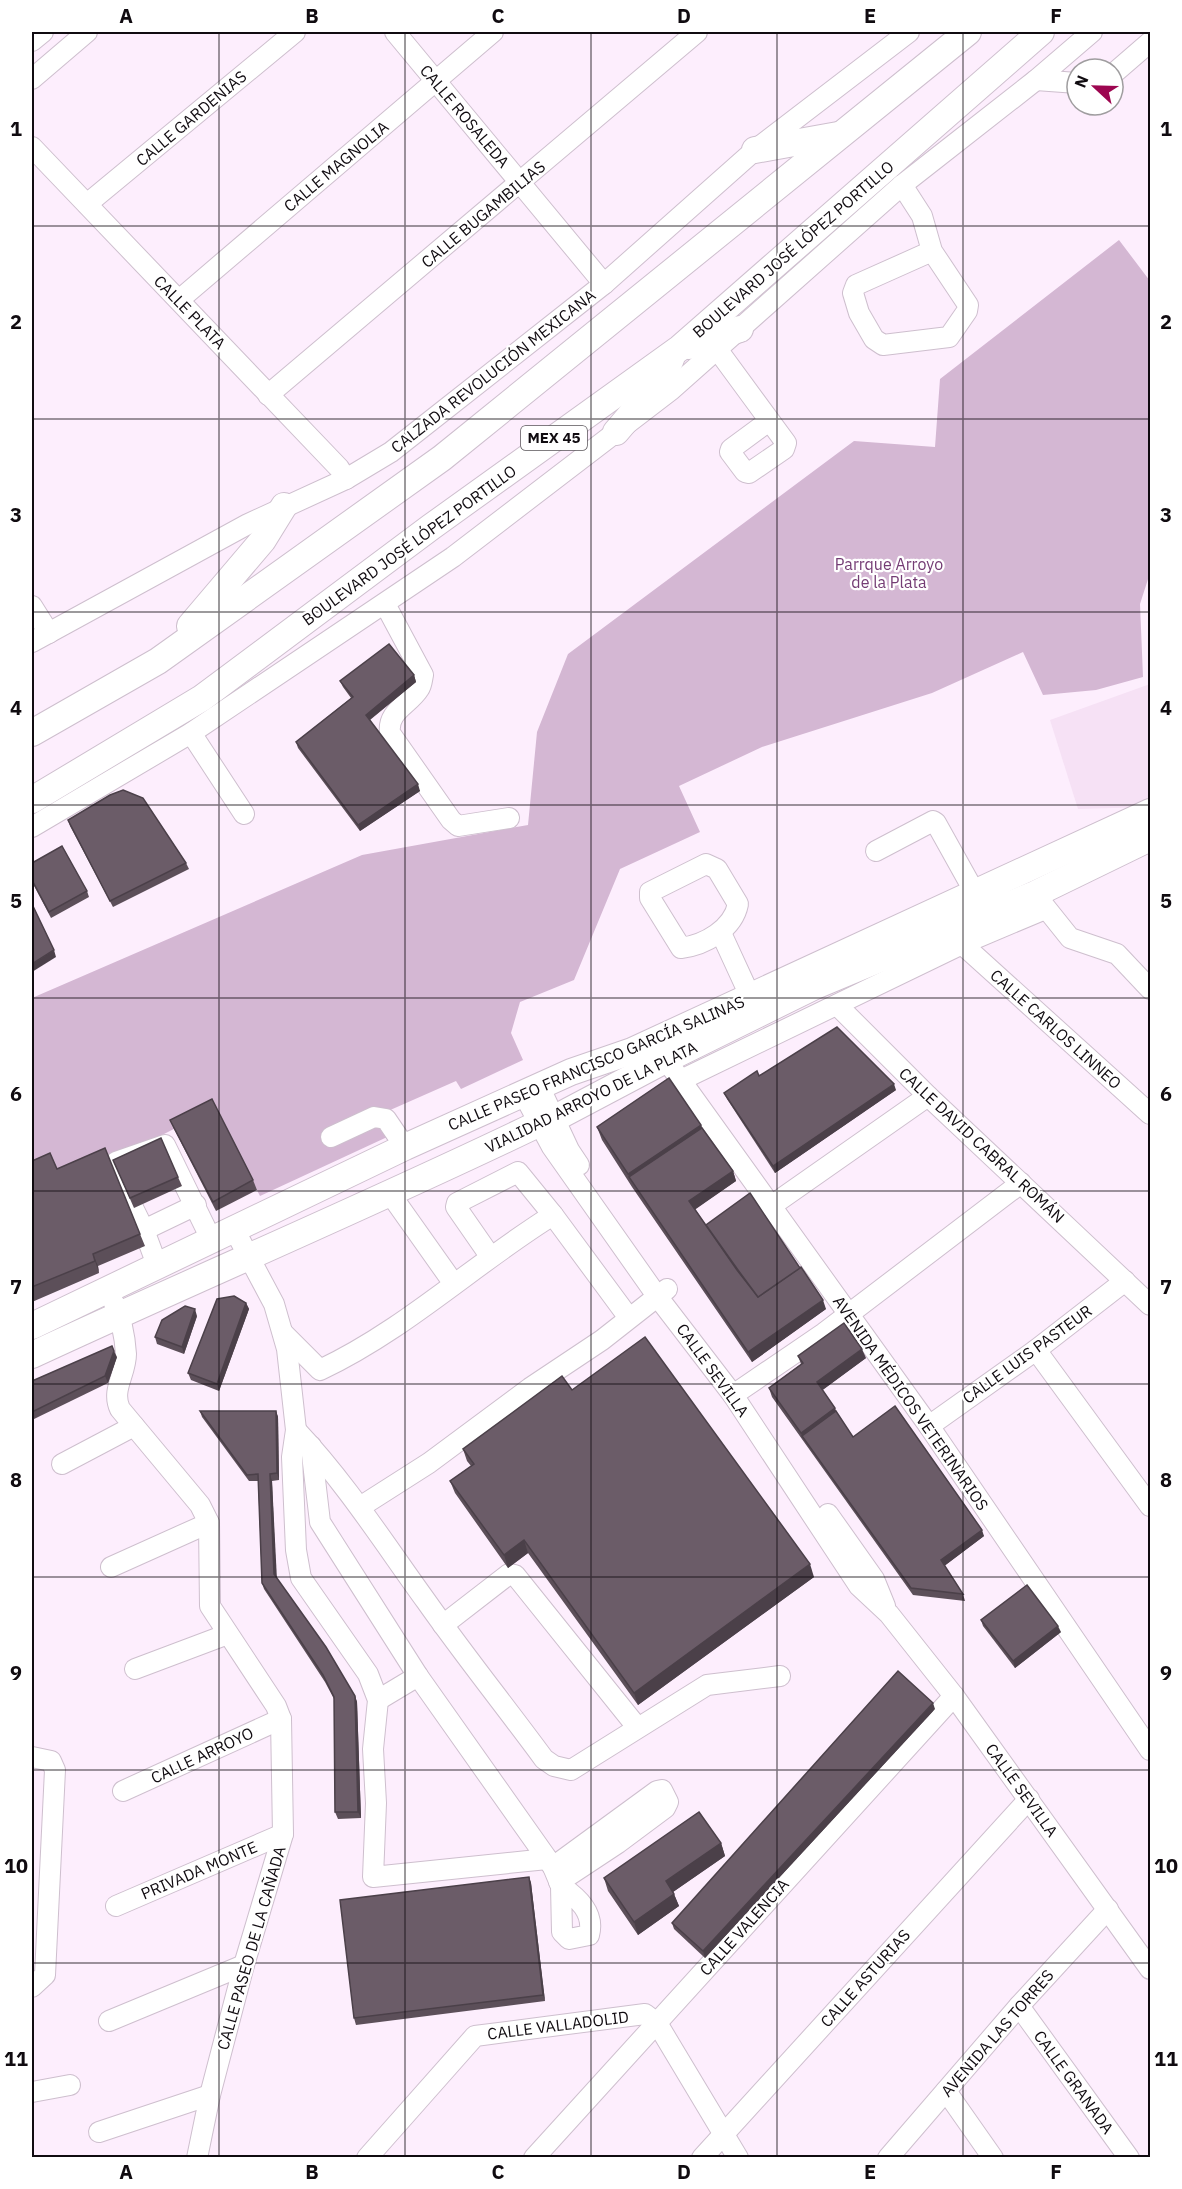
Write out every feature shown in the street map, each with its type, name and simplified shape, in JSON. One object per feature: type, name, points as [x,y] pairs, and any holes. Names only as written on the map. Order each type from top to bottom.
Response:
[{"type":"main road","points":[[32,732],[158,661],[442,458],[968,32]]},
{"type":"main road","name":"BOULEVARD JOSÉ LÓPEZ PORTILLO","points":[[32,800],[202,698],[431,527],[677,350],[1041,32]]},
{"type":"main road","points":[[755,150],[841,134]]},
{"type":"main road","points":[[616,432],[662,378],[677,350],[740,329]]},
{"type":"main road","points":[[158,661],[263,540],[284,506]]},
{"type":"main road","name":"CALLE PASEO FRANCISCO GARCÍA SALINAS","points":[[755,1005],[975,892],[1150,812]]},
{"type":"main road","name":"VIALIDAD ARROYO DE LA PLATA","points":[[32,1355],[249,1254],[391,1195],[546,1121],[659,1051],[755,1005],[825,982],[1040,901],[1150,838]]},
{"type":"main road","name":"CALLE PASEO FRANCISCO GARCÍA SALINAS","points":[[32,1326],[405,1146],[531,1090],[659,1051]]},
{"type":"street","points":[[32,41],[43,32]]},
{"type":"street","points":[[32,79],[87,32]]},
{"type":"street","name":"CALLE GARDENIAS","points":[[87,204],[296,32]]},
{"type":"street","name":"CALLE ROSALEDA","points":[[395,32],[604,284]]},
{"type":"street","name":"CALLE MAGNOLIA","points":[[178,300],[493,32]]},
{"type":"street","name":"CALLE BUGAMBILIAS","points":[[268,395],[697,32]]},
{"type":"street","name":"CALZADA REVOLUCIÓN MEXICANA","points":[[40,637],[284,506],[346,479],[391,452],[604,284],[755,150],[909,32]]},
{"type":"street","points":[[32,827],[191,733],[453,557],[671,390],[902,185],[1036,80],[1092,32]]},
{"type":"street","points":[[1125,64],[1150,42]]},
{"type":"street","points":[[1036,80],[1065,82]]},
{"type":"street","name":"CALLE PLATA","points":[[32,147],[346,479]]},
{"type":"street","points":[[902,185],[922,216],[932,251],[968,305],[968,311],[949,337],[883,345],[874,339],[859,313],[854,293],[856,285],[932,251]]},
{"type":"street","points":[[717,349],[769,421]]},
{"type":"street","points":[[385,604],[423,675],[420,688],[392,717],[389,724],[390,733],[451,820],[458,826],[508,818]]},
{"type":"street","points":[[32,606],[40,637]]},
{"type":"street","points":[[191,733],[244,814]]},
{"type":"street","points":[[876,851],[933,821],[975,892]]},
{"type":"street","points":[[706,864],[712,865],[738,904],[736,912],[721,933],[681,948],[650,898],[650,892],[706,864]]},
{"type":"street","points":[[679,1081],[962,944],[1040,901],[1070,938],[1118,954],[1150,989]]},
{"type":"street","points":[[721,933],[755,1005]]},
{"type":"street","name":"CALLE CARLOS LINNEO","points":[[962,944],[1150,1114]]},
{"type":"street","name":"CALLE DAVID CABRAL ROMÁN","points":[[837,1005],[928,1096],[1150,1305]]},
{"type":"street","name":"AVENIDA MÉDICOS VETERINARIOS","points":[[659,1051],[929,1426],[1150,1750]]},
{"type":"street","name":"CALLE SEVILLA","points":[[531,1090],[546,1121],[662,1292],[874,1580],[889,1614],[954,1696],[1150,1969]]},
{"type":"street","points":[[771,1206],[928,1096]]},
{"type":"street","points":[[331,1137],[374,1117],[386,1119],[405,1146]]},
{"type":"street","points":[[157,1265],[144,1230],[113,1167],[116,1162],[165,1145],[196,1205],[222,1234],[249,1254],[274,1304],[283,1333],[296,1430],[292,1456],[296,1550],[301,1578],[369,1674],[378,1700],[373,1749],[376,1803],[373,1877],[555,1874],[592,1850]]},
{"type":"street","points":[[490,1256],[470,1231],[456,1208],[458,1203],[518,1172],[553,1215],[629,1318]]},
{"type":"street","points":[[737,1392],[848,1313],[1022,1183]]},
{"type":"street","points":[[391,1195],[454,1284]]},
{"type":"street","points":[[144,1230],[196,1205]]},
{"type":"street","points":[[283,1333],[320,1370],[372,1341],[490,1256],[553,1215]]},
{"type":"street","name":"CALLE LUIS PASTEUR","points":[[929,1426],[1036,1350],[1125,1281]]},
{"type":"street","name":"CALLE PASEO DE LA CAÑADA","points":[[109,1290],[119,1315],[126,1356],[115,1400],[200,1505],[208,1522],[210,1606],[276,1706],[281,1719],[283,1834],[244,1965],[210,2095],[197,2157]]},
{"type":"street","points":[[360,1507],[435,1460],[530,1388],[602,1340],[662,1292]]},
{"type":"street","points":[[1036,1350],[1150,1506]]},
{"type":"street","points":[[62,1464],[134,1426]]},
{"type":"street","points":[[296,1430],[360,1507],[443,1625],[544,1759],[554,1766],[572,1770],[707,1685],[780,1676]]},
{"type":"street","points":[[311,1446],[320,1522],[418,1676],[555,1874]]},
{"type":"street","points":[[111,1567],[208,1522]]},
{"type":"street","points":[[443,1625],[509,1574],[515,1575],[637,1727]]},
{"type":"street","points":[[135,1669],[228,1634]]},
{"type":"street","points":[[378,1700],[418,1676]]},
{"type":"street","name":"CALLE VALENCIA","points":[[534,2157],[954,1696]]},
{"type":"street","name":"CALLE ARROYO","points":[[123,1791],[281,1719]]},
{"type":"street","points":[[32,1757],[51,1761],[55,1770],[45,1975],[32,1987]]},
{"type":"street","name":"CALLE ASTURIAS","points":[[702,2157],[1029,1799]]},
{"type":"street","name":"PRIVADA MONTE","points":[[116,1906],[283,1834]]},
{"type":"street","name":"AVENIDA LAS TORRES","points":[[888,2157],[1019,2006],[1108,1909]]},
{"type":"street","points":[[109,2021],[244,1965]]},
{"type":"street","name":"CALLE GRANADA","points":[[1019,2006],[1129,2157]]},
{"type":"street","name":"CALLE VALLADOLID","points":[[368,2157],[475,2036],[645,2014],[657,2023]]},
{"type":"street","points":[[657,2023],[738,2157]]},
{"type":"street","points":[[32,2092],[70,2085]]},
{"type":"street","points":[[946,2091],[993,2157]]},
{"type":"street","points":[[99,2132],[210,2095]]},
{"type":"shaded area","points":[[1150,684],[1150,807],[1078,809],[1050,720]]},
{"type":"green space","name":"Parrque Arroyo de la Plata","points":[[1119,240],[1150,281],[1150,573],[1140,604],[1143,677],[1096,690],[1043,695],[1023,652],[932,693],[762,747],[679,786],[700,832],[620,869],[574,980],[520,1002],[511,1033],[523,1060],[461,1089],[456,1081],[388,1111],[398,1132],[260,1196],[215,1108],[117,1158],[32,1176],[32,998],[362,855],[528,825],[537,732],[568,654],[854,441],[935,447],[940,379]]},
{"type":"building","points":[[389,644],[414,675],[366,715],[418,784],[358,825],[296,742],[353,697],[340,681]]},
{"type":"building","points":[[123,790],[143,798],[186,863],[110,901],[68,820],[110,795]]},
{"type":"building","points":[[62,846],[87,891],[49,912],[32,880],[32,863]]},
{"type":"building","points":[[32,904],[54,950],[32,964]]},
{"type":"building","points":[[837,1027],[894,1084],[773,1166],[724,1093],[757,1071],[759,1076]]},
{"type":"building","points":[[669,1078],[701,1125],[628,1174],[597,1127]]},
{"type":"building","points":[[212,1099],[253,1180],[213,1202],[170,1120]]},
{"type":"building","points":[[702,1128],[733,1171],[689,1201],[737,1270],[758,1297],[801,1267],[823,1300],[748,1352],[629,1177]]},
{"type":"building","points":[[161,1138],[178,1177],[130,1198],[113,1160]]},
{"type":"building","points":[[105,1148],[140,1234],[93,1254],[95,1261],[32,1287],[32,1161],[50,1153],[57,1169]]},
{"type":"building","points":[[750,1193],[800,1268],[758,1297],[706,1225]]},
{"type":"building","points":[[234,1296],[246,1303],[217,1384],[188,1373],[217,1299]]},
{"type":"building","points":[[185,1306],[195,1309],[182,1347],[155,1337],[162,1320]]},
{"type":"building","points":[[844,1323],[862,1349],[817,1382],[835,1408],[801,1433],[769,1388],[803,1363],[798,1356]]},
{"type":"building","points":[[645,1337],[810,1564],[634,1693],[524,1540],[504,1555],[450,1481],[474,1464],[463,1449],[562,1376],[572,1390]]},
{"type":"building","points":[[112,1346],[114,1351],[105,1376],[32,1412],[32,1381]]},
{"type":"building","points":[[895,1406],[982,1530],[941,1560],[963,1594],[911,1588],[802,1436],[836,1411],[853,1437]]},
{"type":"building","points":[[200,1411],[276,1411],[277,1473],[270,1474],[274,1574],[326,1647],[355,1696],[358,1812],[335,1812],[334,1697],[323,1675],[262,1583],[258,1474],[247,1475]]},
{"type":"building","points":[[1027,1585],[1058,1626],[1013,1661],[981,1620]]},
{"type":"building","points":[[898,1671],[933,1703],[703,1951],[672,1923]]},
{"type":"building","points":[[699,1812],[721,1843],[666,1881],[674,1894],[634,1922],[604,1878]]},
{"type":"building","points":[[529,1877],[543,1995],[354,2018],[340,1900]]}]
